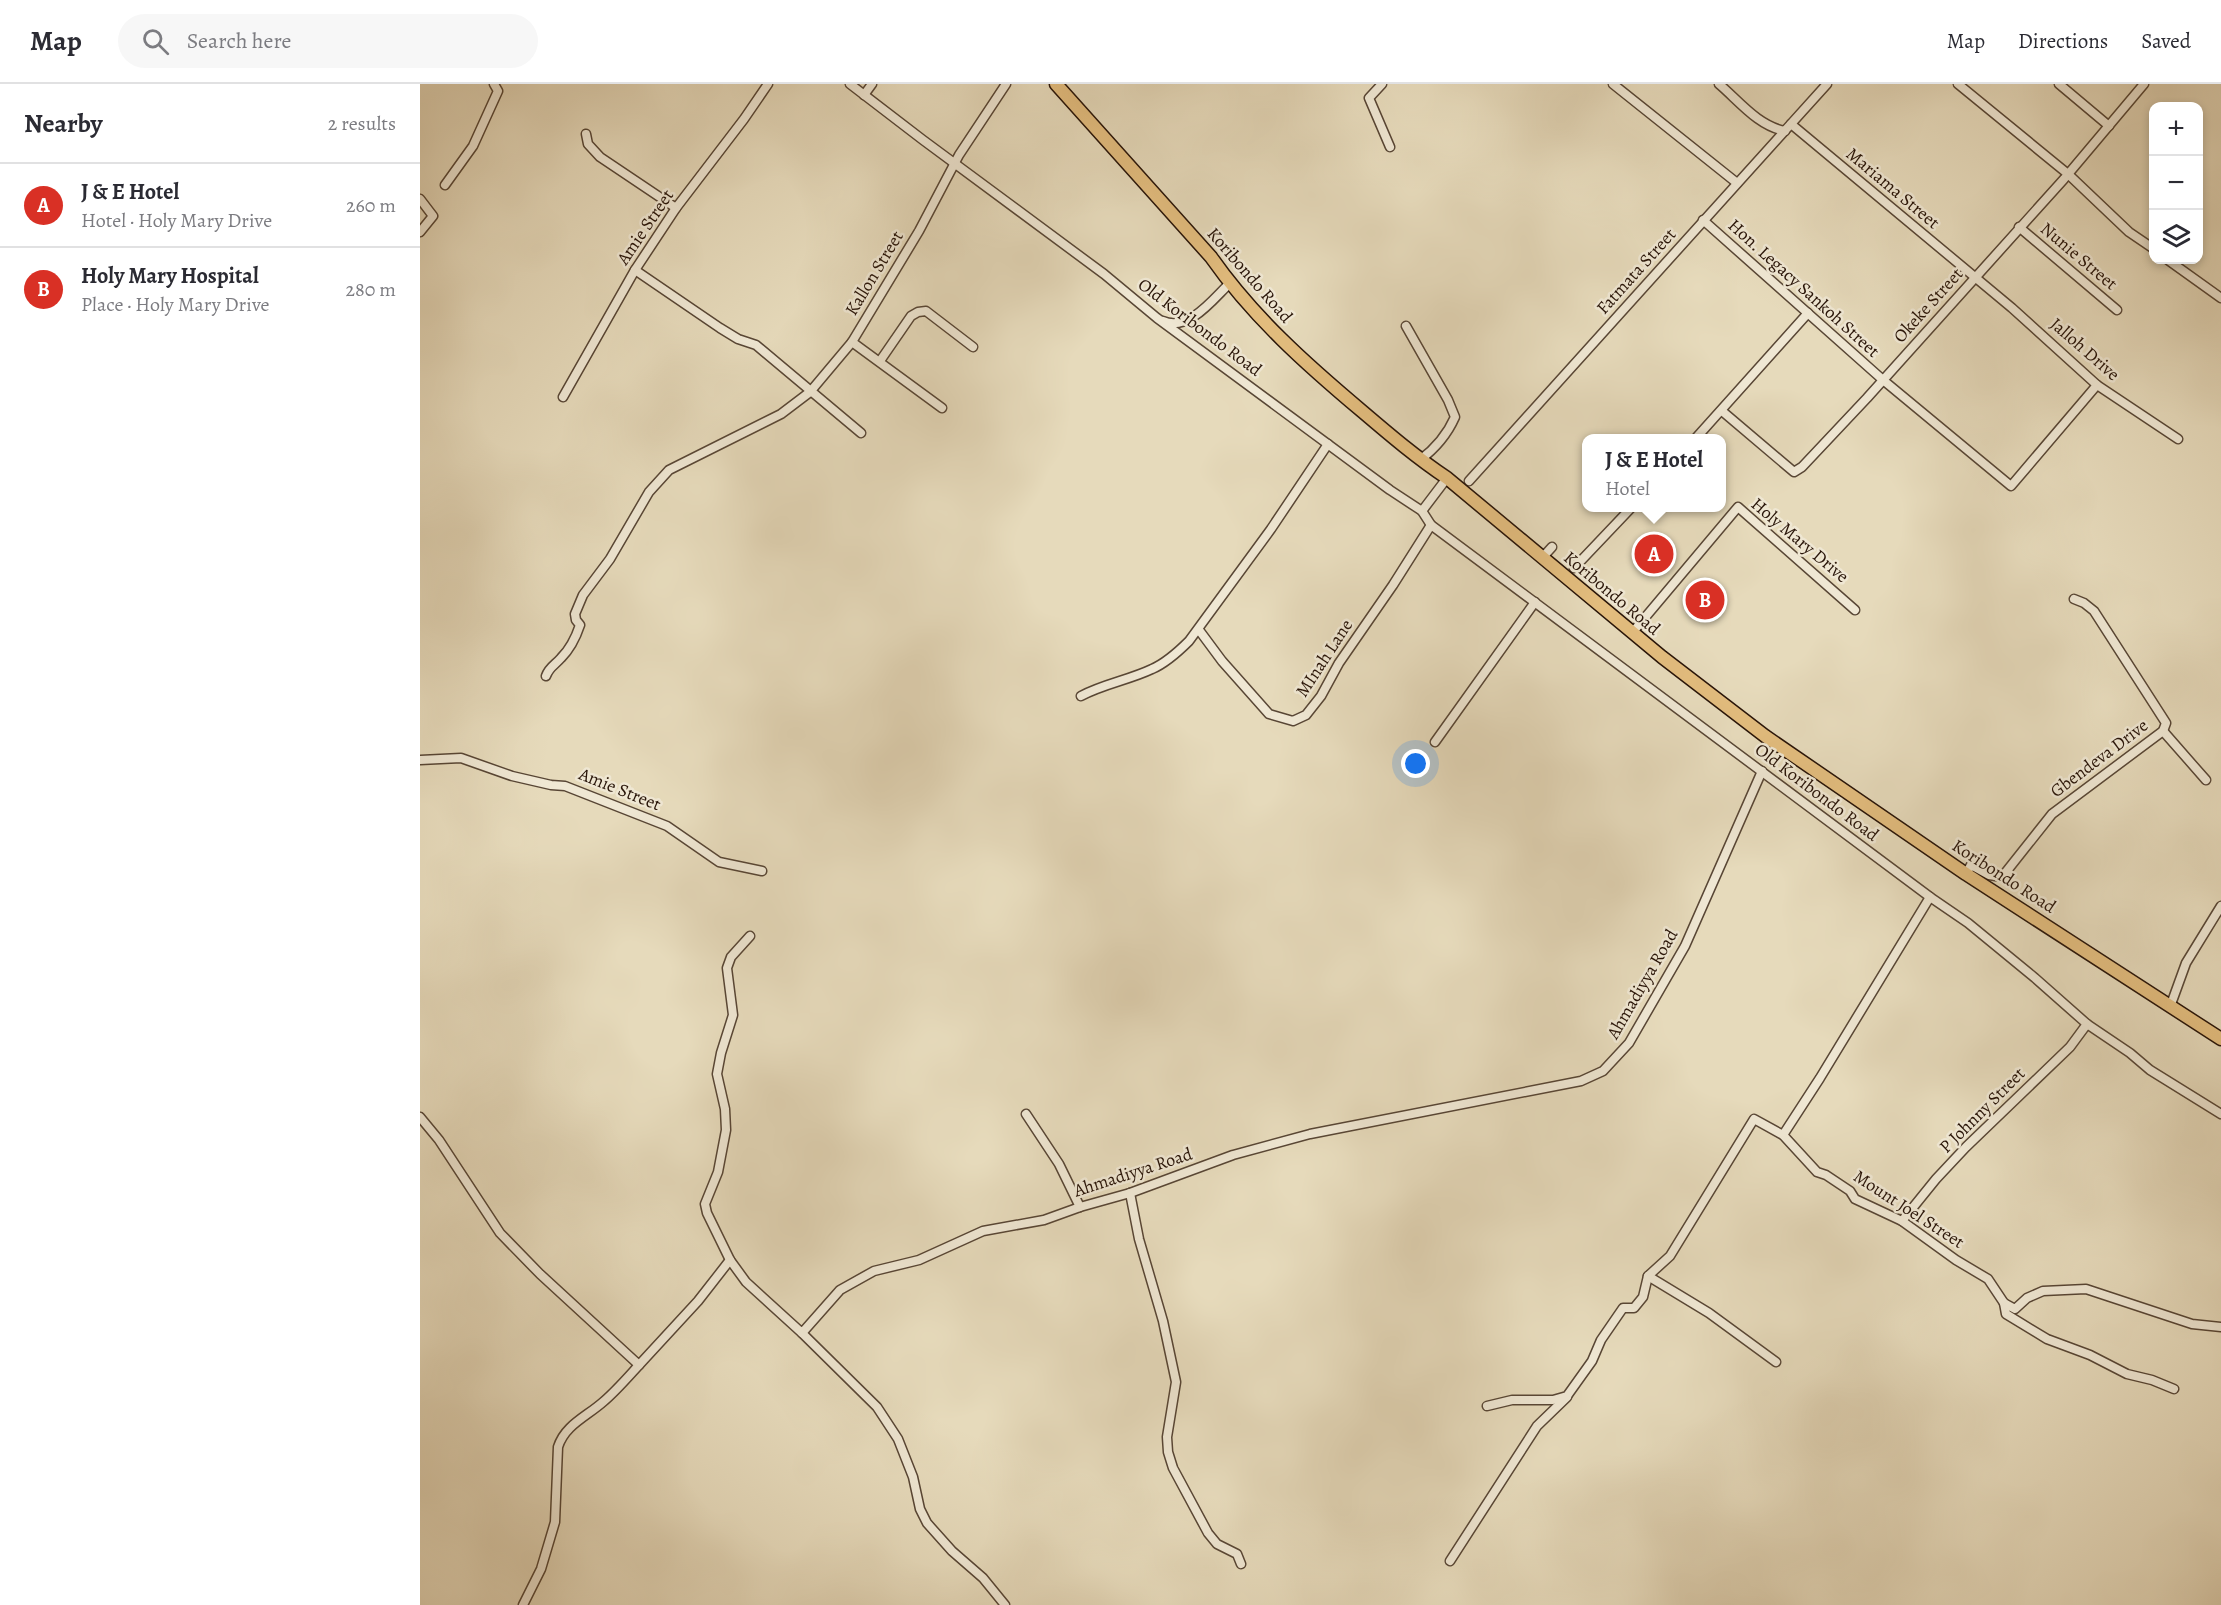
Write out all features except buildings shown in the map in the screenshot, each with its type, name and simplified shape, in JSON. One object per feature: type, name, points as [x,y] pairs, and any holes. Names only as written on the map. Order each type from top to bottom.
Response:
[{"type":"highway","name":"Koribondo Road","points":[[1056,84],[1211,257],[1230,283],[1275,333],[1327,381],[1632,633],[1765,736],[1966,874],[2221,1039]]},
{"type":"street","points":[[445,185],[473,146],[498,91],[494,84]]},
{"type":"street","name":"Amie Street","points":[[563,397],[635,270],[676,208],[768,84]]},
{"type":"street","name":"Old Koribondo Road","points":[[850,84],[1104,274],[1157,318],[1422,511],[1431,525],[1968,923],[2087,1024],[2130,1053],[2150,1070],[2221,1114]]},
{"type":"street","points":[[864,94],[872,84]]},
{"type":"street","name":"Kallon Street","points":[[546,676],[549,668],[561,658],[576,638],[580,625],[575,614],[583,595],[610,559],[649,492],[669,470],[774,418],[810,392],[852,342],[1006,84]]},
{"type":"street","points":[[1382,84],[1369,98],[1390,147]]},
{"type":"street","points":[[1613,84],[1737,183]]},
{"type":"street","name":"Mariama Street","points":[[1719,84],[1771,128],[1788,127],[1974,278]]},
{"type":"street","name":"Fatmata Street","points":[[1469,481],[1827,84]]},
{"type":"street","points":[[1958,84],[2068,174],[2129,232],[2149,246]]},
{"type":"street","points":[[2059,84],[2109,126]]},
{"type":"street","name":"Okeke Street","points":[[1722,411],[1794,472],[1813,456],[1883,380],[2068,174],[2144,84]]},
{"type":"street","points":[[586,134],[588,144],[600,158],[676,208]]},
{"type":"street","points":[[420,199],[433,216],[420,232]]},
{"type":"street","name":"Hon. Legacy Sankoh Street","points":[[1703,220],[1883,380],[2011,486],[2097,385]]},
{"type":"street","name":"Nunie Street","points":[[2019,227],[2116,310]]},
{"type":"street","points":[[2174,264],[2221,298]]},
{"type":"street","points":[[635,270],[720,328],[738,339],[756,345],[861,433]]},
{"type":"street","name":"Jalloh Drive","points":[[1974,278],[2012,308],[2097,385],[2178,440]]},
{"type":"street","points":[[1157,318],[1168,323],[1183,322],[1196,315],[1230,283]]},
{"type":"street","points":[[880,361],[911,316],[918,312],[926,311],[973,347]]},
{"type":"street","points":[[1700,434],[1808,313]]},
{"type":"street","points":[[1406,326],[1448,400],[1455,417],[1443,438],[1431,452],[1420,459]]},
{"type":"street","points":[[852,342],[942,408]]},
{"type":"street","points":[[1081,696],[1096,688],[1152,669],[1176,654],[1199,630],[1328,444]]},
{"type":"street","points":[[1422,511],[1446,478]]},
{"type":"street","name":"Holy Mary Drive","points":[[1632,633],[1738,507],[1855,610]]},
{"type":"street","points":[[1574,568],[1626,512]]},
{"type":"street","name":"MInah Lane","points":[[1199,630],[1222,661],[1269,714],[1293,721],[1306,715],[1321,696],[1339,663],[1431,525]]},
{"type":"street","points":[[1542,558],[1552,547]]},
{"type":"street","name":"Gbendeva Drive","points":[[1966,874],[1971,865],[1989,875],[2002,877],[2052,814],[2163,731],[2166,723],[2098,617],[2084,603],[2074,599]]},
{"type":"street","points":[[1435,742],[1534,602]]},
{"type":"street","points":[[2163,731],[2206,780]]},
{"type":"street","name":"Amie Street","points":[[420,759],[460,758],[512,776],[565,786],[667,826],[718,862],[762,871]]},
{"type":"street","name":"Ahmadiyya Road","points":[[802,1333],[840,1290],[874,1271],[919,1260],[983,1231],[1044,1220],[1130,1193],[1233,1155],[1310,1134],[1581,1081],[1603,1071],[1629,1043],[1685,946],[1762,771]]},
{"type":"street","points":[[1783,1135],[1930,897]]},
{"type":"street","points":[[2170,1007],[2186,963],[2221,906]]},
{"type":"street","points":[[750,936],[731,957],[727,968],[733,1015],[717,1074],[726,1130],[718,1172],[705,1204],[707,1213],[730,1260],[746,1282],[877,1407],[898,1439],[913,1477],[920,1509],[927,1523],[952,1551],[983,1578],[1005,1605]]},
{"type":"street","name":"P Johnny Street","points":[[1902,1221],[1936,1179],[2070,1047],[2087,1024]]},
{"type":"street","points":[[1026,1114],[1059,1164],[1080,1207]]},
{"type":"street","points":[[420,1117],[439,1140],[500,1233],[540,1274],[639,1365]]},
{"type":"street","name":"Mount Joel Street","points":[[1648,1276],[1670,1256],[1754,1119],[1783,1135],[1817,1172],[1826,1175],[1850,1191],[1855,1199],[1902,1221],[1956,1260],[1988,1279],[2004,1303],[2006,1314],[2047,1339],[2090,1355],[2127,1374],[2152,1380],[2174,1389]]},
{"type":"street","points":[[1130,1193],[1139,1239],[1163,1321],[1176,1382],[1167,1437],[1168,1452],[1173,1468],[1208,1533],[1217,1544],[1237,1554],[1241,1564]]},
{"type":"street","points":[[523,1605],[540,1569],[555,1522],[558,1447],[561,1437],[567,1429],[603,1402],[639,1365],[698,1301],[730,1260]]},
{"type":"street","points":[[1450,1561],[1537,1426],[1567,1396],[1592,1361],[1601,1340],[1623,1308],[1634,1308],[1643,1297],[1648,1276],[1709,1313],[1776,1362]]},
{"type":"street","points":[[2004,1303],[2015,1309],[2027,1298],[2043,1290],[2086,1289],[2192,1324],[2221,1327]]},
{"type":"street","points":[[1487,1406],[1512,1400],[1553,1400],[1567,1396]]},
{"type":"place","name":"J & E Hotel","points":[[1654,554]]},
{"type":"place","name":"Holy Mary Hospital","points":[[1705,600]]}]
